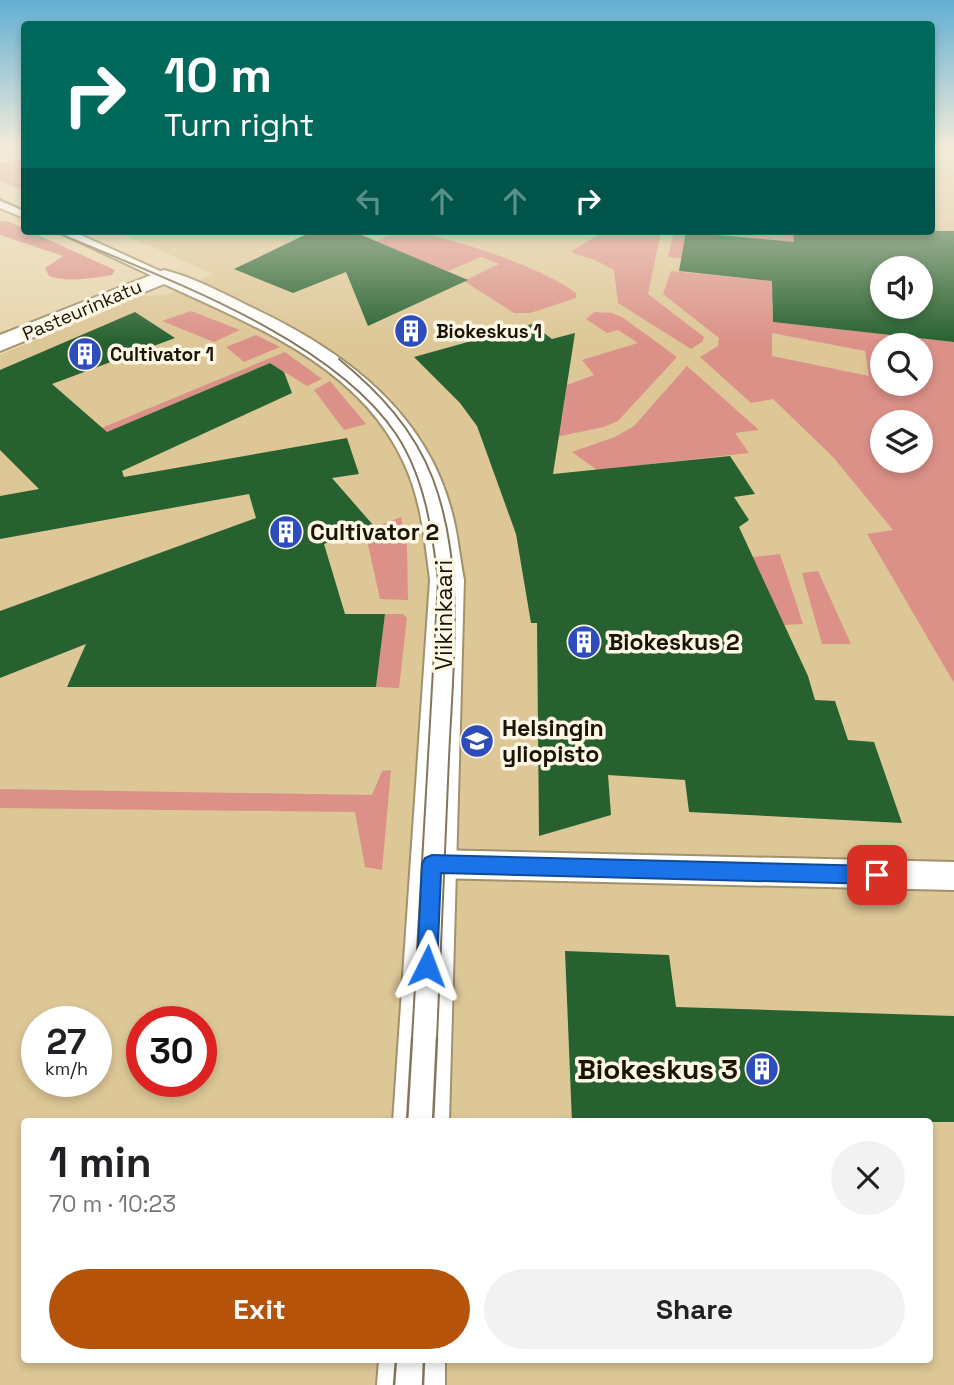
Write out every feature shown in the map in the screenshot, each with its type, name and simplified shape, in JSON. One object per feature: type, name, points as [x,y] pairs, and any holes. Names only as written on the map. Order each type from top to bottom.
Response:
[{"type":"street","name":"Pasteurinkatu","points":[[0,344],[164,276]]},
{"type":"street","name":"Viikinkaari","points":[[164,276],[269,323],[337,363],[377,400],[409,443],[423,470],[438,518],[447,580],[421,1118]]},
{"type":"street","points":[[411,1385],[412,1363]]},
{"type":"lane","name":"Viikinkaari","points":[[71,235],[164,276]]},
{"type":"lane","points":[[432,864],[954,876]]},
{"type":"shaded area","name":"Helsingin yliopisto","points":[[935,213],[954,213],[954,1385],[0,1385],[0,355],[141,296],[166,295],[213,274],[125,235],[935,235]]},
{"type":"shaded area","points":[[7,221],[21,227],[21,235],[38,235],[115,270],[112,275],[80,279],[49,276],[45,268],[63,256],[0,235],[0,222]]},
{"type":"shaded area","points":[[390,235],[438,237],[516,262],[561,283],[576,293],[576,298],[530,313],[514,313],[464,281],[499,264],[481,257],[448,271],[437,267],[429,270],[369,245]]},
{"type":"shaded area","points":[[598,235],[660,235],[648,294],[704,337],[702,342],[691,349],[618,303],[614,270],[570,252]]},
{"type":"shaded area","points":[[673,235],[798,235],[842,274],[668,257]]},
{"type":"shaded area","points":[[671,271],[870,291],[870,312],[772,302],[773,322],[873,333],[870,333],[870,396],[933,396],[933,340],[954,342],[954,683],[867,534],[893,530],[833,457],[773,399],[751,403],[700,357],[718,346],[719,338],[663,294]],"holes":[[[772,333],[865,351],[869,376],[772,356]]]},
{"type":"shaded area","points":[[191,311],[240,330],[214,342],[162,321]]},
{"type":"shaded area","points":[[594,312],[612,313],[622,317],[677,357],[618,421],[604,427],[541,440],[530,426],[562,419],[567,385],[594,375],[582,360],[638,343],[618,330],[607,333],[586,319]]},
{"type":"shaded area","points":[[256,335],[280,347],[244,362],[226,347]]},
{"type":"shaded area","points":[[285,352],[322,379],[307,386],[270,363],[79,444],[75,439]]},
{"type":"shaded area","points":[[687,366],[759,430],[735,433],[749,453],[597,470],[572,452],[615,437],[634,426]]},
{"type":"shaded area","points":[[330,381],[366,424],[344,430],[314,390]]},
{"type":"shaded area","points":[[401,517],[407,546],[408,600],[380,599],[365,531]]},
{"type":"shaded area","points":[[780,554],[803,624],[784,625],[717,561]]},
{"type":"shaded area","points":[[818,571],[851,644],[822,644],[802,573]]},
{"type":"shaded area","points":[[385,614],[403,614],[407,618],[399,688],[376,687]]},
{"type":"shaded area","points":[[391,770],[382,870],[365,867],[355,812],[0,808],[0,789],[372,795],[382,771]]},
{"type":"building","points":[[935,231],[954,231],[954,342],[933,340],[933,333],[873,333],[773,322],[772,281],[679,271],[685,235],[718,235],[794,242],[793,235],[935,235]]},
{"type":"building","points":[[305,235],[361,235],[468,280],[368,326],[346,272],[293,293],[234,269]]},
{"type":"building","name":"Cultivator 2","points":[[135,312],[175,338],[52,384],[107,432],[270,363],[284,372],[292,393],[122,471],[124,477],[347,438],[359,474],[332,478],[373,525],[324,544],[345,614],[385,614],[376,687],[67,687],[86,644],[0,678],[0,611],[256,518],[249,494],[0,539],[0,496],[39,489],[0,450],[0,370]]},
{"type":"building","name":"Biokeskus 2","points":[[532,324],[552,339],[575,333],[553,474],[730,456],[755,494],[734,497],[749,520],[739,527],[808,676],[815,700],[835,701],[848,740],[874,742],[902,823],[689,812],[685,780],[608,775],[611,815],[539,836],[537,623],[531,623],[516,534],[477,426],[460,403],[414,357]]},
{"type":"building","name":"Biokeskus 3","points":[[565,951],[669,955],[676,1007],[954,1016],[954,1122],[933,1122],[933,1118],[572,1118]]},
{"type":"tram line","points":[[63,235],[240,313],[330,367],[367,399],[396,434],[414,468],[426,505],[438,581],[412,1039]]},
{"type":"tram line","points":[[339,359],[381,398],[416,444],[433,479],[450,547],[455,617],[437,1039]]},
{"type":"tram line","points":[[407,1118],[412,1038]]},
{"type":"tram line","points":[[433,1118],[437,1038]]},
{"type":"tram line","points":[[394,1385],[396,1363]]},
{"type":"tram line","points":[[423,1385],[424,1363]]},
{"type":"place","name":"Biokeskus 1","points":[[411,331]]},
{"type":"place","name":"Cultivator 1","points":[[85,354]]},
{"type":"place","name":"Cultivator 2","points":[[286,532]]},
{"type":"place","name":"Biokeskus 2","points":[[584,642]]},
{"type":"place","name":"Helsingin yliopisto","points":[[477,741]]},
{"type":"place","name":"Biokeskus 3","points":[[762,1069]]},
{"type":"route","points":[[427,966],[432,864],[877,875]]}]
